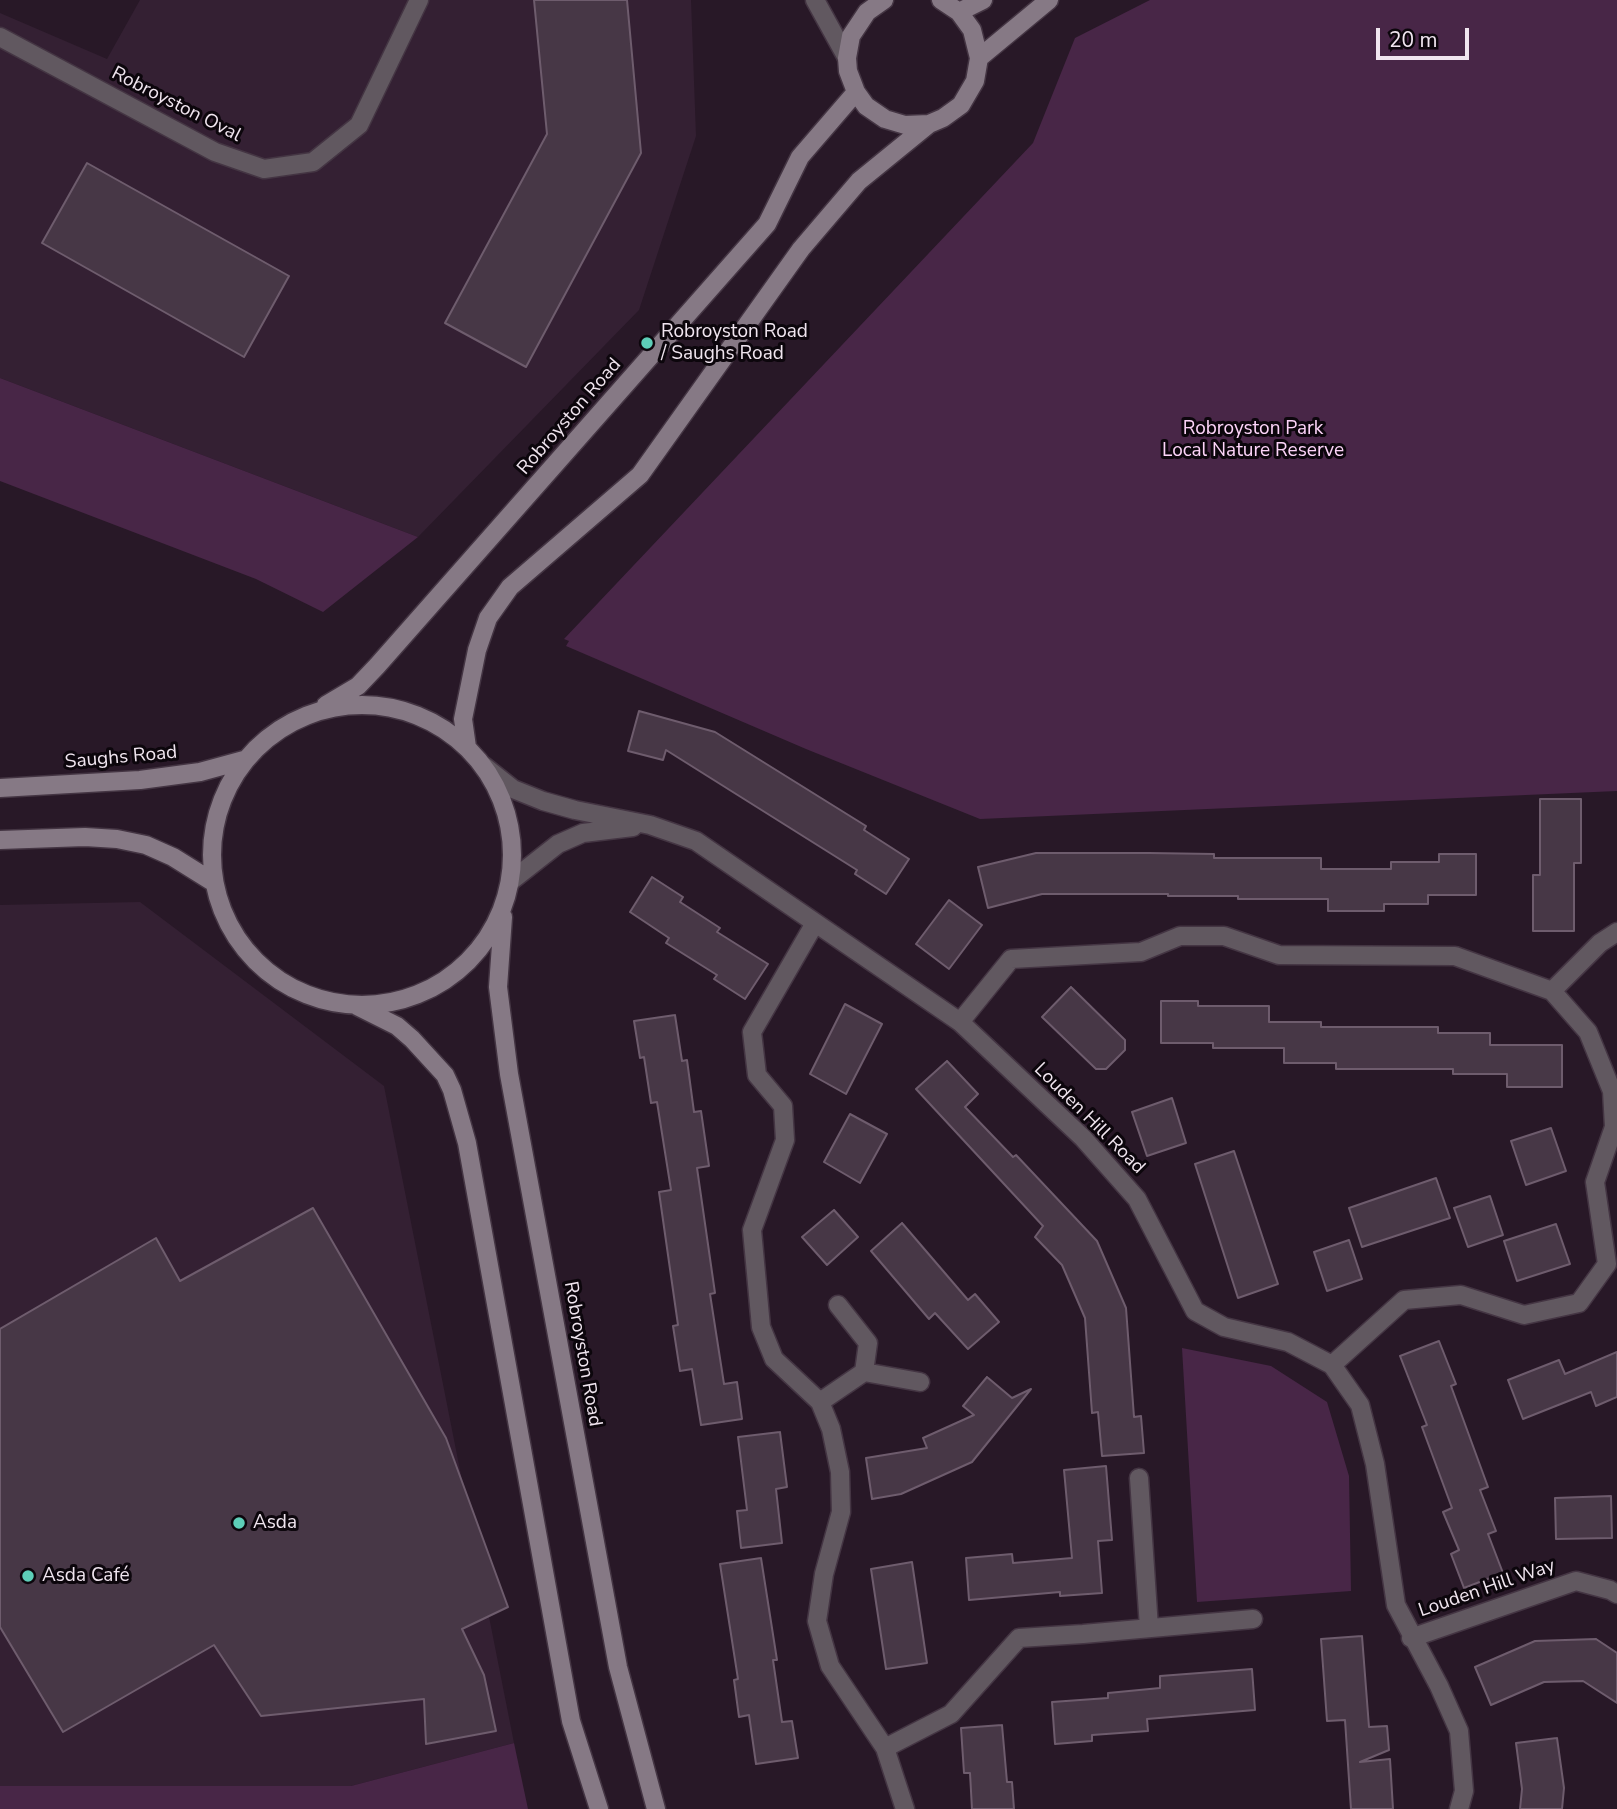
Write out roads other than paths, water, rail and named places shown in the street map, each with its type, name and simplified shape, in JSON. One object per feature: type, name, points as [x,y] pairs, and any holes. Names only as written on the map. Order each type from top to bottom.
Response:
[{"type":"main road","points":[[884,0],[867,12],[851,36],[847,58],[848,71],[856,92],[866,106],[885,119],[905,125],[929,124]]},
{"type":"main road","points":[[467,747],[463,719],[477,650],[488,618],[510,587],[640,475],[801,249],[859,181],[929,124],[943,118],[961,104],[975,81],[979,58],[972,30],[959,12],[941,0]]},
{"type":"main road","points":[[959,12],[984,0]]},
{"type":"main road","points":[[979,58],[1049,0]]},
{"type":"main road","name":"Robroyston Road","points":[[314,712],[358,686],[377,666],[767,224],[800,157],[856,92]]},
{"type":"main road","points":[[342,705],[384,705],[427,719],[467,747],[484,766],[498,788],[511,831],[511,881],[505,903],[492,931],[468,962],[412,998],[387,1004],[356,1006],[336,1004],[291,988],[249,956],[232,932],[218,902],[213,882],[212,830],[224,792],[244,760],[271,734],[293,720],[314,712],[342,705]]},
{"type":"main road","name":"Saughs Road","points":[[0,788],[140,780],[200,772],[244,760]]},
{"type":"main road","points":[[0,840],[85,836],[117,839],[146,845],[173,857],[213,882]]},
{"type":"main road","name":"Robroyston Road","points":[[505,903],[498,987],[509,1074],[618,1667],[656,1809]]},
{"type":"main road","points":[[356,1006],[397,1026],[412,1039],[444,1075],[452,1090],[467,1143],[572,1721],[599,1809]]},
{"type":"street","name":"Robroyston Oval","points":[[0,37],[215,152],[264,169],[313,162],[359,125],[419,0]]},
{"type":"street","points":[[815,0],[847,58]]},
{"type":"street","name":"Louden Hill Road","points":[[484,766],[513,789],[542,801],[650,825],[696,841],[960,1022],[1083,1138],[1137,1199],[1195,1311],[1224,1327],[1288,1342],[1332,1365],[1360,1405],[1376,1464],[1396,1605],[1459,1731],[1464,1791],[1459,1809]]},
{"type":"street","name":"Louden Hill Road","points":[[511,881],[558,844],[583,834],[650,825]]},
{"type":"street","points":[[816,923],[752,1032],[757,1075],[783,1106],[785,1140],[752,1230],[761,1327],[774,1359],[820,1402],[831,1429],[838,1461],[841,1511],[824,1574],[817,1621],[830,1666],[885,1748],[905,1809]]},
{"type":"street","points":[[1552,991],[1600,943],[1617,932]]},
{"type":"street","points":[[960,1022],[1011,959],[1141,952],[1180,936],[1224,936],[1279,956],[1455,956],[1552,991],[1588,1032],[1612,1091],[1614,1127],[1595,1182],[1607,1264],[1579,1303],[1524,1315],[1461,1296],[1404,1300],[1332,1365]]},
{"type":"street","points":[[838,1305],[868,1343],[864,1372]]},
{"type":"street","points":[[820,1402],[864,1372],[920,1382]]},
{"type":"street","points":[[1139,1478],[1149,1628]]},
{"type":"street","name":"Louden Hill Way","points":[[1411,1638],[1576,1581],[1617,1594]]},
{"type":"street","points":[[885,1748],[951,1714],[1019,1638],[1253,1619]]},
{"type":"place","name":"Robroyston Road / Saughs Road","points":[[647,343]]},
{"type":"place","name":"Asda","points":[[239,1523]]},
{"type":"place","name":"Asda Café","points":[[28,1576]]},
{"type":"park label","name":"Robroyston Park Local Nature Reserve","points":[[1253,440]]}]
